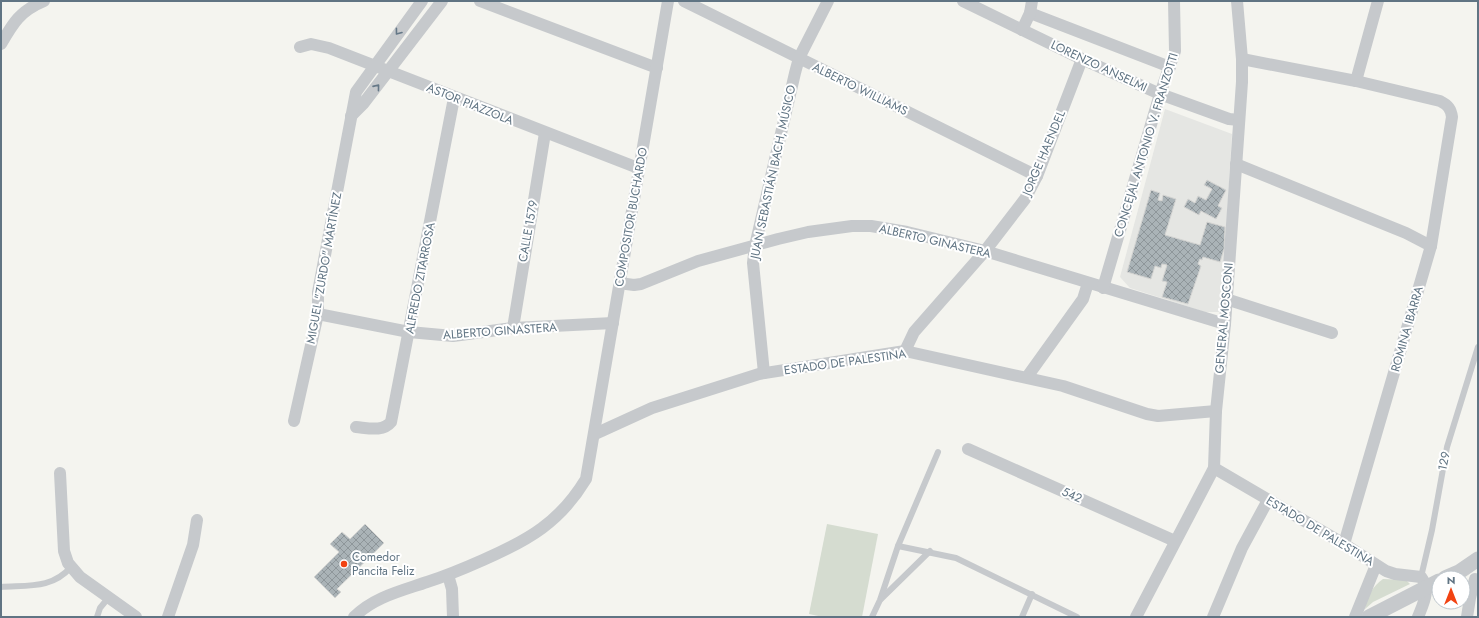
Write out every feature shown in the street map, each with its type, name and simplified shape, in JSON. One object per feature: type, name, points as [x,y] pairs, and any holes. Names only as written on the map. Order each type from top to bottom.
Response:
[{"type":"street","points":[[1,44],[15,21],[22,13],[44,1]]},
{"type":"street","name":"MIGUEL \"ZURDO\" MARTÍNEZ","points":[[294,421],[318,314],[318,292],[351,116],[358,87],[422,1]]},
{"type":"street","points":[[351,116],[363,104],[442,1]]},
{"type":"street","points":[[480,1],[657,68]]},
{"type":"street","name":"COMPOSITOR BUCHARDO","points":[[354,617],[362,609],[378,600],[448,575],[517,544],[548,525],[561,513],[578,493],[586,478],[595,434],[597,414],[638,168],[668,1]]},
{"type":"street","name":"ALBERTO WILLIAMS","points":[[684,1],[1037,176]]},
{"type":"street","name":"JUAN SEBASTIÁN BACH, MÚSICO","points":[[764,373],[753,263],[755,246],[800,58],[828,1]]},
{"type":"street","name":"LORENZO ANSELMI","points":[[963,1],[1082,59],[1160,94],[1229,119],[1238,120]]},
{"type":"street","points":[[1022,30],[1030,13],[1032,1]]},
{"type":"street","name":"CONCEJAL ANTONIO V. FRANZOTTI","points":[[1103,288],[1174,51],[1176,36],[1174,1]]},
{"type":"street","name":"GENERAL MOSCONI","points":[[1136,617],[1214,468],[1216,411],[1225,324],[1242,59],[1237,1]]},
{"type":"street","points":[[1242,59],[1356,81],[1378,1]]},
{"type":"street","points":[[1030,13],[1170,67]]},
{"type":"street","name":"ASTOR PIAZZOLA","points":[[300,47],[311,44],[329,48],[454,98],[638,168]]},
{"type":"street","name":"JORGE HAENDEL","points":[[905,351],[914,332],[985,251],[1025,199],[1037,176],[1082,59]]},
{"type":"street","name":"ROMINA IBARRA","points":[[1344,544],[1431,246],[1452,117],[1451,110],[1447,104],[1440,101],[1356,81]]},
{"type":"street","name":"ALFREDO ZITARROSA","points":[[356,427],[381,429],[388,426],[391,422],[454,98]]},
{"type":"street","name":"CALLE 1579","points":[[512,328],[545,133]]},
{"type":"street","points":[[1236,164],[1406,233],[1431,246]]},
{"type":"street","name":"ALBERTO GINASTERA","points":[[619,284],[641,284],[698,261],[808,232],[852,226],[871,226],[907,232],[985,251],[1088,284],[1225,324]]},
{"type":"street","points":[[1027,377],[1083,299],[1088,284]]},
{"type":"street","points":[[1226,299],[1332,333]]},
{"type":"street","name":"ALBERTO GINASTERA","points":[[318,314],[409,332],[453,336],[512,328],[613,323]]},
{"type":"street","name":"ESTADO DE PALESTINA","points":[[595,434],[652,408],[764,373],[905,351],[1063,386],[1152,415],[1216,411]]},
{"type":"street","name":"542","points":[[968,449],[1175,541]]},
{"type":"street","name":"ESTADO DE PALESTINA","points":[[1214,468],[1344,544],[1376,565],[1395,574],[1431,577]]},
{"type":"street","points":[[60,473],[64,551],[71,567],[80,577],[136,617]]},
{"type":"street","points":[[1213,617],[1242,548],[1268,500]]},
{"type":"street","points":[[168,617],[193,546],[197,520]]},
{"type":"street","points":[[1456,570],[1478,559]]},
{"type":"street","points":[[1355,617],[1376,565]]},
{"type":"street","points":[[448,575],[452,589],[452,617]]},
{"type":"street","points":[[1467,617],[1470,598],[1477,580]]},
{"type":"street","points":[[1369,617],[1431,583]]},
{"type":"street","points":[[1418,617],[1426,596],[1431,590]]},
{"type":"lane","name":"129","points":[[1439,570],[1432,530],[1447,448],[1478,347]]},
{"type":"lane","points":[[872,617],[880,600],[898,546],[938,452]]},
{"type":"lane","points":[[898,546],[930,551],[956,558],[1077,617]]},
{"type":"lane","points":[[880,600],[930,551]]},
{"type":"lane","points":[[1,587],[47,584],[62,577],[71,567]]},
{"type":"lane","points":[[1022,617],[1032,594]]},
{"type":"lane","points":[[97,617],[100,608],[109,597]]},
{"type":"shaded area","points":[[1165,109],[1232,134],[1221,312],[1205,312],[1130,288],[1120,277]]},
{"type":"shaded area","points":[[827,524],[878,534],[862,617],[823,617],[809,614]]},
{"type":"shaded area","points":[[1383,579],[1406,580],[1410,584],[1373,602],[1365,609],[1371,592]]},
{"type":"building","points":[[1207,180],[1226,190],[1218,206],[1222,208],[1216,219],[1201,211],[1199,215],[1184,207],[1188,199],[1195,203],[1198,196],[1206,200],[1212,189],[1204,185]]},
{"type":"building","points":[[1151,190],[1160,193],[1158,200],[1162,201],[1163,195],[1176,199],[1165,235],[1200,245],[1207,222],[1225,227],[1224,249],[1220,262],[1203,257],[1202,260],[1200,259],[1198,264],[1201,266],[1188,304],[1162,297],[1167,282],[1162,281],[1167,265],[1162,264],[1161,268],[1155,266],[1151,279],[1127,272]]},
{"type":"building","name":"Comedor Pancita Feliz","points":[[365,524],[384,543],[337,589],[341,592],[335,598],[314,577],[339,552],[330,544],[342,532],[350,539]]},
{"type":"place","name":"Comedor Pancita Feliz","points":[[344,564]]}]
